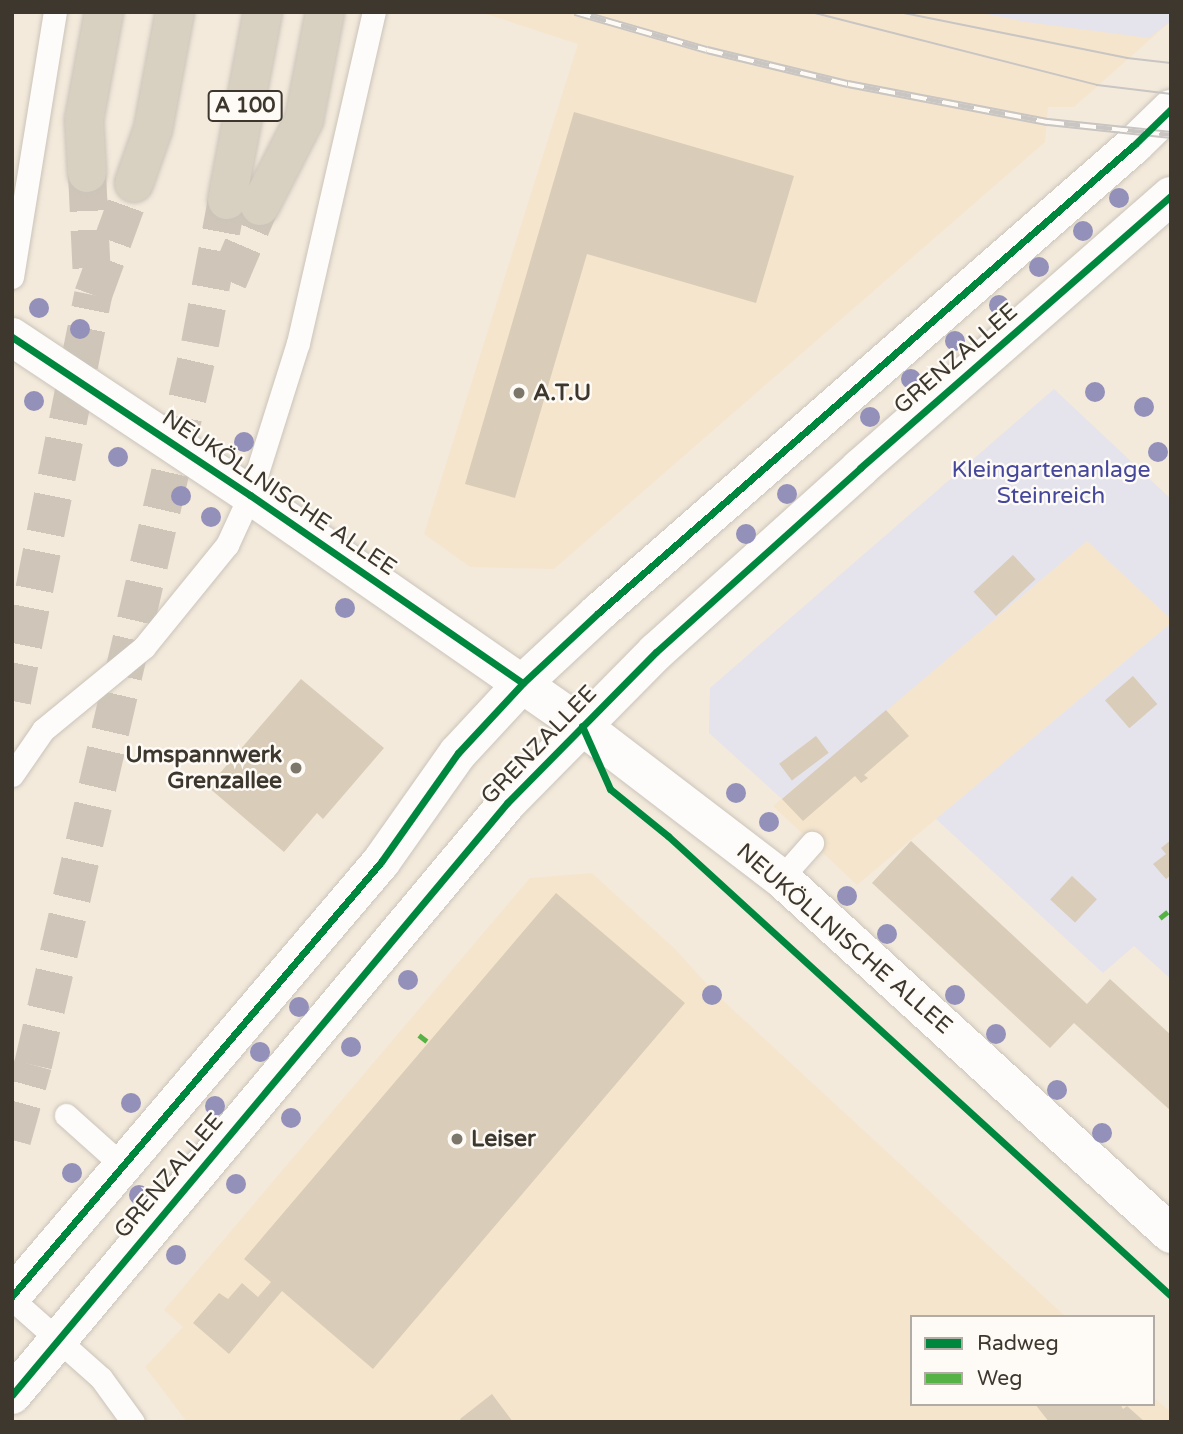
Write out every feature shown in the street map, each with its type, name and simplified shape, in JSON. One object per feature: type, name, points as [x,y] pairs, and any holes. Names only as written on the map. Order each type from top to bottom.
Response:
[{"type":"highway","points":[[87,173],[84,120],[104,12]]},
{"type":"highway","points":[[134,183],[153,129],[175,12]]},
{"type":"highway","name":"A 100","points":[[262,12],[244,203],[304,120],[325,12]]},
{"type":"main road","name":"GRENZALLEE","points":[[12,1297],[381,862],[458,753],[523,683],[608,605],[1134,145],[1171,109]]},
{"type":"main road","name":"GRENZALLEE","points":[[12,1395],[507,803],[637,670],[850,477],[1171,196]]},
{"type":"main road","name":"NEUKÖLLNISCHE ALLEE","points":[[12,337],[250,495],[523,683],[781,878],[1171,1234]]},
{"type":"lane","points":[[12,277],[55,12]]},
{"type":"lane","points":[[12,775],[43,730],[144,647],[227,545],[250,495],[298,343],[374,12]]},
{"type":"lane","points":[[781,878],[812,843]]},
{"type":"lane","points":[[66,1115],[123,1167]]},
{"type":"lane","points":[[12,1297],[100,1378],[133,1422]]},
{"type":"shaded area","points":[[480,12],[1171,12],[1171,21],[1074,107],[1048,107],[1045,142],[554,569],[470,567],[424,534],[578,44]]},
{"type":"shaded area","points":[[1087,541],[1171,619],[1171,623],[857,885],[773,806]]},
{"type":"shaded area","points":[[592,873],[675,949],[716,994],[1064,1315],[910,1315],[910,1406],[1155,1406],[1155,1399],[1171,1412],[1171,1422],[187,1422],[145,1367],[183,1327],[164,1310],[530,878]]},
{"type":"green space","points":[[978,12],[1171,12],[1171,21],[1149,38],[1026,22]]},
{"type":"green space","name":"Kleingartenanlage Steinreich","points":[[1054,389],[1171,499],[1171,619],[1087,541],[782,799],[709,733],[710,688]]},
{"type":"green space","points":[[1171,623],[1171,979],[1134,946],[1103,973],[936,819]]},
{"type":"building","name":"A.T.U","points":[[574,112],[794,176],[756,303],[587,254],[515,498],[465,484]]},
{"type":"building","points":[[1013,555],[1036,579],[996,616],[974,592]]},
{"type":"building","points":[[1133,676],[1157,704],[1129,728],[1105,700]]},
{"type":"building","name":"Umspannwerk Grenzallee","points":[[301,679],[384,748],[323,819],[317,813],[284,852],[208,787]]},
{"type":"building","points":[[886,710],[909,736],[864,775],[868,778],[861,783],[855,776],[803,821],[782,799]]},
{"type":"building","points":[[816,736],[829,753],[792,780],[779,764]]},
{"type":"building","points":[[1171,840],[1171,875],[1166,879],[1153,864],[1166,854],[1161,848]]},
{"type":"building","points":[[911,841],[1087,1004],[1110,979],[1171,1035],[1171,1111],[1074,1023],[1050,1048],[872,883]]},
{"type":"building","points":[[1072,876],[1097,899],[1075,923],[1050,899]]},
{"type":"building","name":"Leiser","points":[[556,893],[685,1003],[373,1369],[282,1291],[229,1354],[193,1323],[219,1293],[228,1299],[242,1283],[258,1297],[271,1282],[244,1259]]},
{"type":"building","points":[[492,1394],[513,1422],[462,1422],[460,1419]]},
{"type":"building","points":[[1037,1406],[1121,1406],[1123,1409],[1127,1406],[1145,1422],[1049,1422]]},
{"type":"tunnel","points":[[87,173],[92,278]]},
{"type":"tunnel","points":[[12,701],[93,295],[134,183]]},
{"type":"tunnel","points":[[12,1140],[33,1065],[200,344],[227,200]]},
{"type":"tunnel","points":[[228,281],[260,206]]},
{"type":"tram line","points":[[811,12],[1097,85],[1171,94]]},
{"type":"tram line","points":[[899,12],[1127,58],[1171,63]]},
{"type":"railway","points":[[575,12],[707,50],[848,84],[1048,122],[1171,135]]},
{"type":"marked path","points":[[1160,918],[1171,909]]},
{"type":"marked path","points":[[419,1035],[428,1042]]},
{"type":"cycle path","points":[[12,1296],[381,862],[458,753],[523,683],[598,613],[1134,145],[1171,109]]},
{"type":"cycle path","points":[[12,1395],[507,803],[656,652],[860,468],[1171,196]]},
{"type":"cycle path","points":[[12,337],[250,495],[523,683]]},
{"type":"cycle path","points":[[582,726],[610,789],[668,836],[1171,1296]]},
{"type":"place","name":"A.T.U","points":[[519,393]]},
{"type":"place","name":"Umspannwerk Grenzallee","points":[[296,768]]},
{"type":"place","name":"Leiser","points":[[457,1139]]}]
